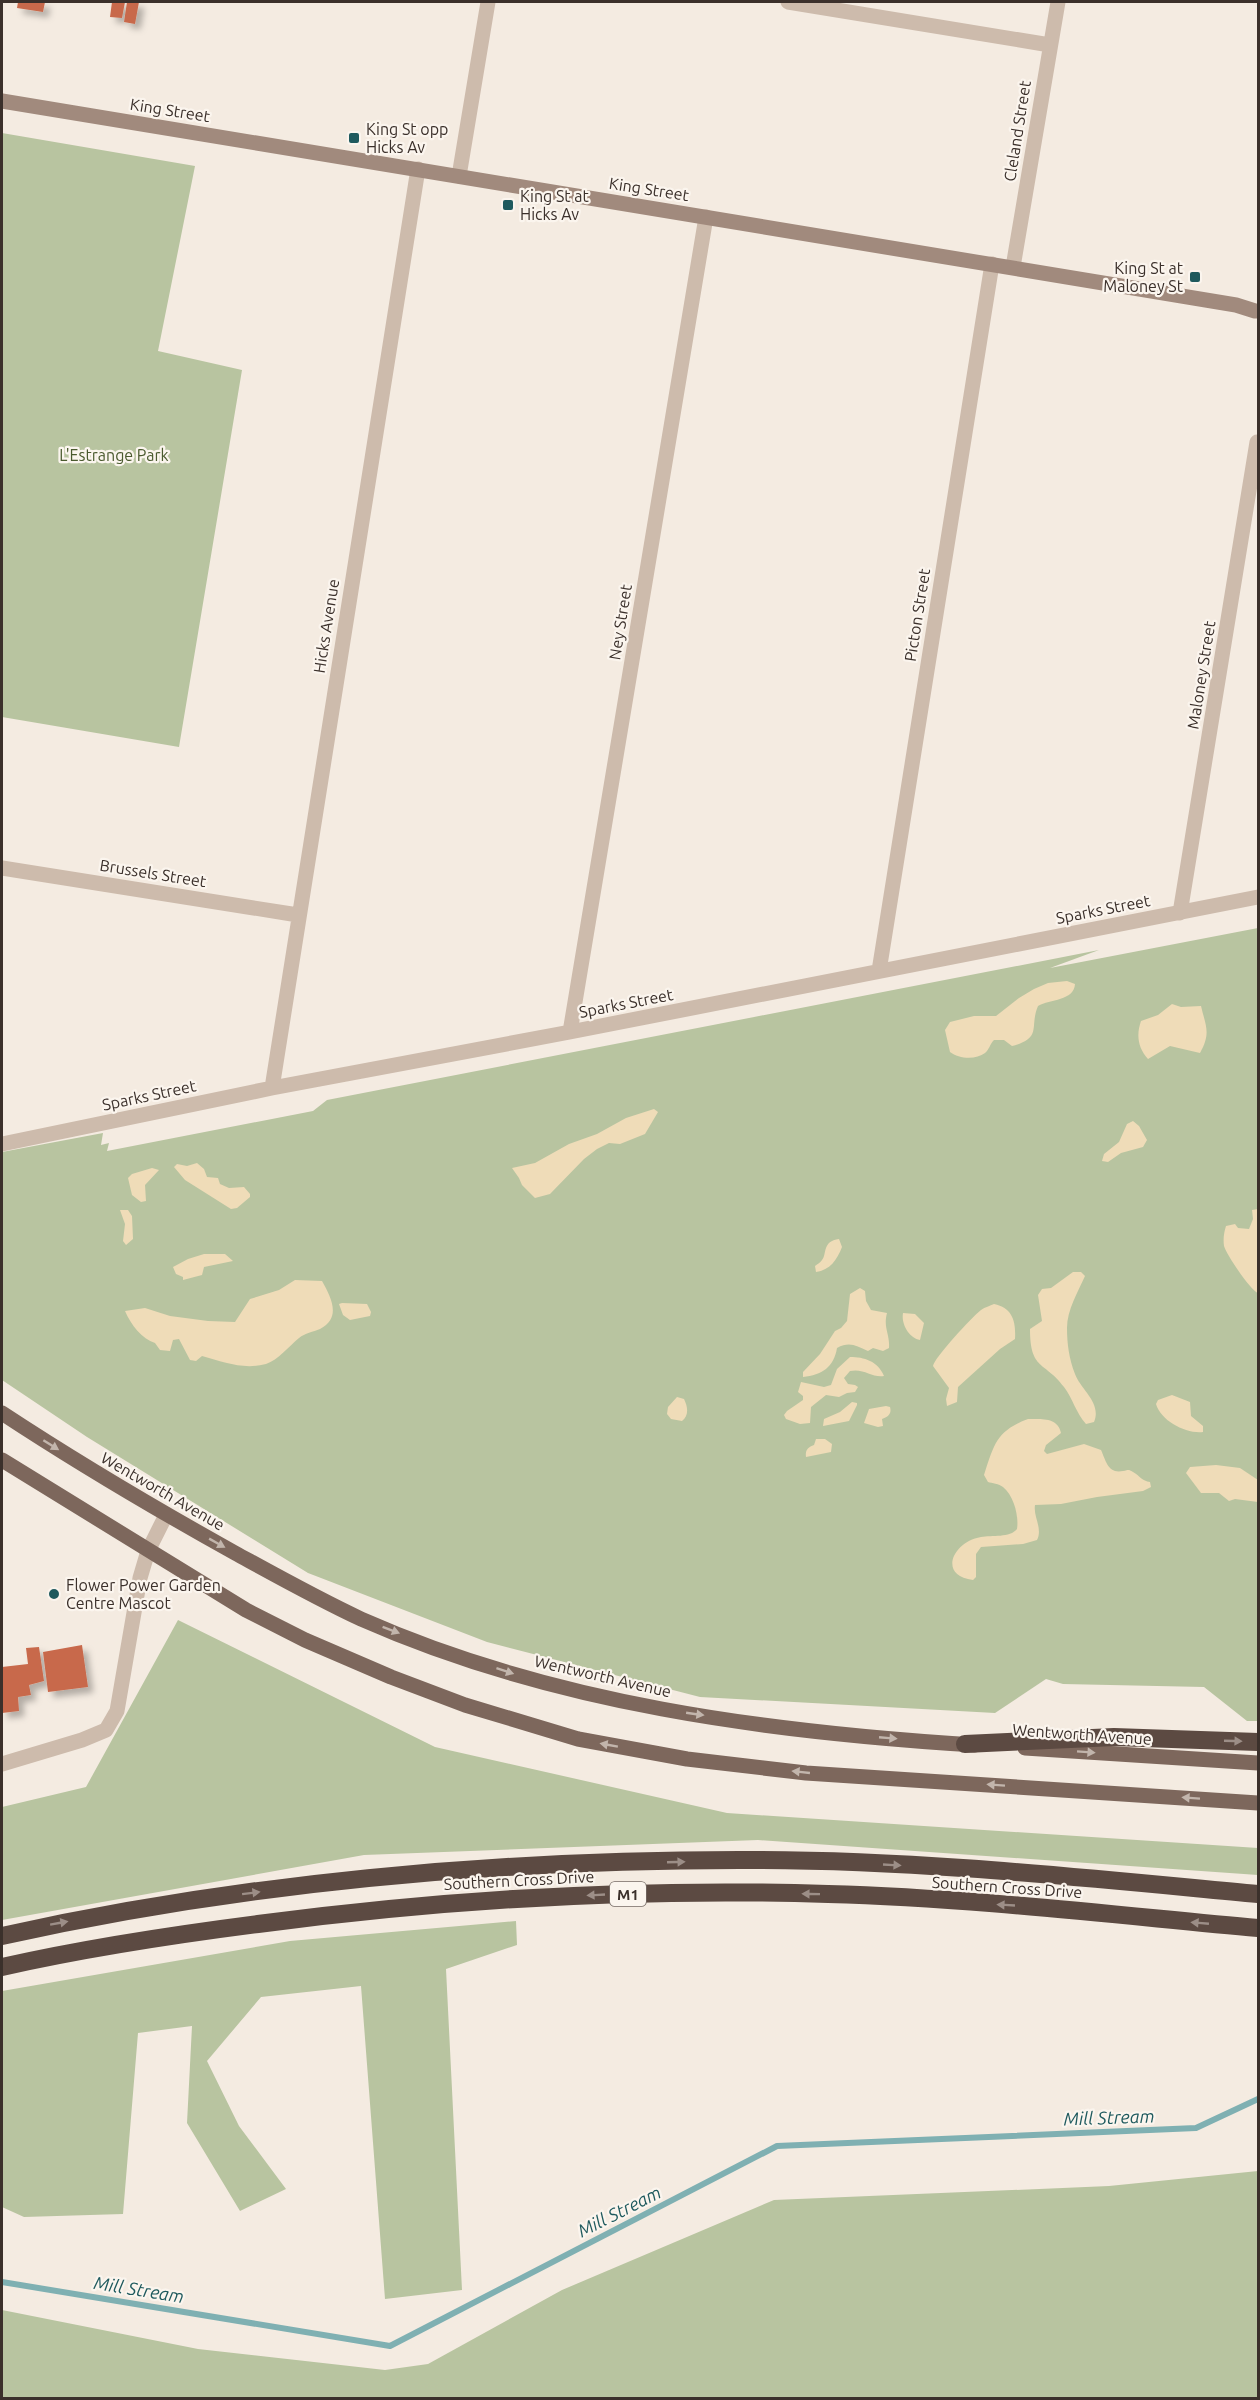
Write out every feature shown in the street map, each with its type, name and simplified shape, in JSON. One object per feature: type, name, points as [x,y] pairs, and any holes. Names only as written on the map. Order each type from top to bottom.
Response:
[{"type":"highway","points":[[965,1744],[1114,1737],[1258,1742]]},
{"type":"highway","name":"Southern Cross Drive","points":[[2,1936],[51,1925],[209,1898],[402,1876],[557,1865],[740,1860],[873,1864],[1004,1872],[1258,1894]]},
{"type":"highway","name":"Southern Cross Drive","points":[[2,1967],[168,1936],[316,1916],[474,1901],[656,1893],[829,1894],[1022,1906],[1258,1929]]},
{"type":"main road","name":"King Street","points":[[2,100],[1013,267],[1236,305],[1257,312]]},
{"type":"main road","name":"Wentworth Avenue","points":[[2,1413],[166,1515],[290,1583],[362,1619],[449,1653],[535,1680],[675,1712],[801,1729],[965,1744],[1258,1762]]},
{"type":"main road","points":[[2,1460],[246,1610],[305,1640],[391,1677],[465,1705],[578,1739],[687,1759],[806,1773],[1258,1803]]},
{"type":"street","points":[[459,176],[488,2]]},
{"type":"street","points":[[788,2],[1050,45]]},
{"type":"street","name":"Cleland Street","points":[[1013,267],[1058,2]]},
{"type":"street","name":"Hicks Avenue","points":[[272,1088],[418,169]]},
{"type":"street","name":"Ney Street","points":[[570,1032],[706,217]]},
{"type":"street","name":"Picton Street","points":[[879,971],[992,264]]},
{"type":"street","name":"Maloney Street","points":[[1180,913],[1257,442]]},
{"type":"street","name":"Brussels Street","points":[[2,868],[298,915]]},
{"type":"street","name":"Sparks Street","points":[[2,1144],[272,1088],[1258,897]]},
{"type":"street","points":[[2,1764],[82,1740],[106,1730],[117,1712],[140,1578],[148,1551],[166,1515]]},
{"type":"green space","name":"L'Estrange Park","points":[[2,133],[195,166],[158,351],[242,370],[179,747],[2,717]]},
{"type":"green space","points":[[1258,928],[1258,1721],[1247,1721],[1204,1687],[1063,1684],[1046,1679],[995,1713],[700,1697],[487,1642],[308,1573],[87,1437],[2,1380],[2,1152],[103,1133],[101,1145],[109,1143],[107,1151],[313,1111],[327,1100],[1099,950],[1050,968]]},
{"type":"green space","points":[[178,1620],[435,1747],[727,1813],[1258,1848],[1258,1875],[758,1840],[364,1855],[2,1920],[2,1807],[86,1787]]},
{"type":"green space","points":[[516,1921],[517,1945],[446,1969],[462,2290],[385,2299],[361,1986],[261,1997],[207,2061],[239,2126],[286,2189],[240,2211],[187,2123],[192,2026],[138,2033],[123,2214],[24,2217],[2,2207],[2,1991],[290,1941]]},
{"type":"green space","points":[[1258,2171],[1258,2398],[2,2398],[2,2310],[198,2349],[385,2370],[428,2364],[562,2290],[774,2200],[1109,2186]]},
{"type":"sand","points":[[1067,981],[1075,984],[1074,990],[1066,997],[1038,1006],[1033,1031],[1022,1043],[1012,1046],[1004,1040],[994,1040],[985,1053],[972,1058],[950,1052],[945,1030],[950,1022],[974,1016],[996,1016],[1034,989],[1048,983]]},
{"type":"sand","points":[[1172,1004],[1181,1007],[1201,1006],[1206,1040],[1200,1053],[1170,1046],[1148,1059],[1139,1041],[1141,1021],[1158,1015]]},
{"type":"sand","points":[[654,1109],[658,1112],[645,1134],[620,1144],[609,1143],[597,1149],[550,1194],[535,1198],[522,1185],[512,1168],[535,1163],[569,1144],[597,1134],[626,1118]]},
{"type":"sand","points":[[1133,1121],[1139,1126],[1147,1140],[1143,1147],[1121,1153],[1108,1162],[1102,1161],[1104,1154],[1119,1142],[1127,1124]]},
{"type":"sand","points":[[197,1163],[204,1169],[207,1177],[218,1178],[220,1184],[229,1188],[244,1187],[250,1197],[237,1208],[231,1209],[185,1180],[174,1167],[177,1164],[187,1166]]},
{"type":"sand","points":[[152,1168],[159,1170],[145,1185],[146,1201],[141,1202],[132,1195],[128,1178],[132,1174]]},
{"type":"sand","points":[[1258,1209],[1258,1293],[1250,1286],[1226,1250],[1224,1233],[1226,1226],[1235,1224],[1238,1228],[1249,1229],[1253,1219],[1252,1210]]},
{"type":"sand","points":[[120,1210],[128,1210],[132,1216],[133,1239],[126,1245],[123,1241],[125,1224]]},
{"type":"sand","points":[[839,1239],[842,1247],[835,1260],[829,1267],[816,1272],[815,1266],[822,1260],[827,1245]]},
{"type":"sand","points":[[204,1254],[225,1254],[233,1261],[204,1267],[202,1275],[183,1280],[183,1277],[176,1274],[173,1267]]},
{"type":"sand","points":[[1073,1272],[1081,1272],[1085,1276],[1067,1321],[1067,1339],[1073,1368],[1095,1409],[1094,1422],[1086,1424],[1064,1387],[1036,1359],[1031,1342],[1030,1329],[1042,1321],[1038,1295],[1042,1289],[1051,1288]]},
{"type":"sand","points":[[295,1280],[322,1281],[333,1307],[331,1319],[320,1329],[301,1336],[275,1359],[258,1366],[234,1364],[202,1356],[196,1361],[190,1360],[179,1339],[173,1340],[170,1351],[160,1350],[155,1343],[137,1331],[125,1311],[145,1308],[170,1316],[235,1322],[250,1299],[279,1290]]},
{"type":"sand","points":[[860,1288],[865,1291],[866,1301],[871,1310],[887,1313],[889,1348],[883,1351],[873,1348],[868,1351],[853,1345],[842,1346],[837,1348],[833,1360],[826,1369],[803,1377],[803,1372],[820,1354],[835,1331],[847,1321],[850,1294]]},
{"type":"sand","points":[[339,1304],[367,1304],[371,1312],[370,1316],[350,1320],[343,1315]]},
{"type":"sand","points":[[994,1304],[1005,1309],[1012,1317],[1015,1339],[1000,1349],[958,1387],[957,1402],[947,1406],[949,1388],[933,1366],[935,1361],[970,1320],[981,1310]]},
{"type":"sand","points":[[903,1313],[915,1314],[924,1323],[920,1340],[907,1330],[903,1322]]},
{"type":"sand","points":[[850,1357],[874,1363],[884,1376],[850,1371],[844,1378],[848,1384],[858,1387],[855,1392],[839,1397],[826,1395],[811,1407],[810,1423],[800,1424],[786,1419],[784,1415],[787,1411],[803,1400],[803,1396],[798,1392],[801,1382],[824,1387],[831,1385],[837,1369]]},
{"type":"sand","points":[[1172,1395],[1190,1402],[1191,1416],[1203,1426],[1203,1432],[1182,1429],[1163,1416],[1156,1404],[1158,1400]]},
{"type":"sand","points":[[677,1397],[684,1399],[686,1405],[687,1414],[682,1421],[671,1419],[667,1414],[668,1407]]},
{"type":"sand","points":[[852,1402],[857,1405],[849,1421],[823,1426],[824,1419],[840,1412]]},
{"type":"sand","points":[[890,1407],[890,1413],[882,1419],[883,1426],[864,1423],[869,1409]]},
{"type":"sand","points":[[1028,1419],[1048,1420],[1059,1428],[1061,1433],[1046,1445],[1044,1451],[1047,1454],[1084,1444],[1101,1450],[1106,1462],[1114,1471],[1130,1470],[1150,1482],[1151,1487],[1143,1491],[1061,1504],[1035,1505],[1039,1531],[1037,1540],[1023,1544],[981,1547],[976,1554],[976,1577],[973,1580],[962,1577],[955,1572],[953,1559],[963,1545],[981,1537],[1005,1535],[1017,1529],[1016,1512],[1007,1491],[1001,1486],[988,1482],[984,1475],[998,1440],[1009,1429]]},
{"type":"sand","points":[[816,1439],[825,1439],[832,1444],[831,1452],[806,1457],[807,1451],[814,1445]]},
{"type":"sand","points":[[1216,1465],[1240,1468],[1258,1480],[1258,1502],[1235,1499],[1229,1501],[1219,1493],[1201,1493],[1186,1473],[1190,1467]]},
{"type":"building","points":[[18,2],[45,2],[43,12],[17,8]]},
{"type":"building","points":[[112,2],[125,2],[122,18],[110,17]]},
{"type":"building","points":[[127,2],[139,2],[135,24],[124,22]]},
{"type":"building","points":[[82,1645],[88,1687],[48,1692],[43,1652]]},
{"type":"building","points":[[39,1647],[44,1681],[29,1685],[31,1695],[18,1697],[19,1711],[2,1713],[2,1667],[28,1664],[26,1648]]},
{"type":"waterway","name":"Mill Stream","points":[[2,2282],[390,2346],[777,2146],[1196,2128],[1258,2099]]},
{"type":"place","name":"King St opp Hicks Av","points":[[354,138]]},
{"type":"place","name":"King St at Hicks Av","points":[[508,205]]},
{"type":"place","name":"King St at Maloney St","points":[[1195,277]]},
{"type":"place","name":"Flower Power Garden Centre Mascot","points":[[54,1594]]}]
